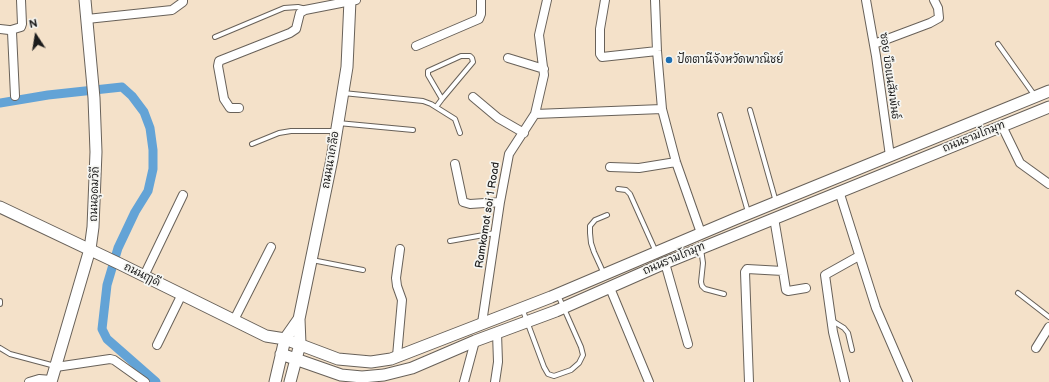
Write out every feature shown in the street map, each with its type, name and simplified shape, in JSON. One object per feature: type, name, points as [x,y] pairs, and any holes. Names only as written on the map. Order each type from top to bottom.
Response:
[{"type":"main road","name":"ถนนอุดมวิถี","points":[[51,381],[90,249],[93,227],[96,152],[94,98],[85,0]]},
{"type":"main road","name":"ถนนนาเกลือ","points":[[290,382],[300,344],[299,319],[337,127],[347,67],[352,1]]},
{"type":"main road","name":"ถนนรามโกมุท","points":[[285,339],[338,359],[371,362],[391,359],[557,295],[701,233],[1048,92]]},
{"type":"main road","name":"ถนนรามโกมุท","points":[[282,354],[342,379],[384,375],[412,368],[475,341],[563,308],[700,248],[1049,107]]},
{"type":"main road","name":"ถนนฤๅดี","points":[[0,208],[90,249],[266,336],[285,339]]},
{"type":"main road","name":"ถนนนาเกลือ","points":[[285,339],[299,319]]},
{"type":"main road","points":[[275,382],[285,339]]},
{"type":"street","points":[[0,29],[18,29],[22,24],[21,0]]},
{"type":"street","points":[[87,19],[172,10],[183,2],[183,0]]},
{"type":"street","points":[[416,46],[479,19],[481,14],[481,0]]},
{"type":"street","name":"Ramkomot soi 1 Road","points":[[482,323],[495,233],[509,154],[536,114],[544,75],[539,35],[546,0]]},
{"type":"street","points":[[605,0],[600,29],[600,54],[602,57],[657,52]]},
{"type":"street","points":[[655,0],[657,52],[662,109],[676,162],[701,233]]},
{"type":"street","name":"ซอย บือแนสัมพันธ์","points":[[866,0],[874,44],[890,156]]},
{"type":"street","points":[[874,44],[930,24],[938,18],[938,8],[934,0]]},
{"type":"street","points":[[239,108],[230,108],[224,99],[218,66],[219,61],[290,33],[296,29],[300,13],[307,10],[352,1]]},
{"type":"street","points":[[11,30],[15,96]]},
{"type":"street","points":[[508,58],[544,69]]},
{"type":"street","points":[[473,97],[498,118],[524,133]]},
{"type":"street","points":[[536,114],[662,109]]},
{"type":"street","points":[[1002,126],[1020,163],[1049,184]]},
{"type":"street","points":[[610,167],[639,168],[676,162]]},
{"type":"street","points":[[455,164],[464,202],[470,204],[500,202]]},
{"type":"street","points":[[840,191],[876,308],[908,382]]},
{"type":"street","points":[[144,276],[183,195]]},
{"type":"street","points":[[774,218],[786,290],[806,288]]},
{"type":"street","points":[[234,320],[271,247]]},
{"type":"street","points":[[397,356],[402,300],[396,278],[400,249]]},
{"type":"street","points":[[845,382],[833,332],[825,275],[859,256]]},
{"type":"street","points":[[664,263],[688,344]]},
{"type":"street","points":[[749,382],[745,272],[747,269],[783,271]]},
{"type":"street","points":[[610,288],[649,382]]},
{"type":"street","points":[[157,345],[182,294]]},
{"type":"street","points":[[1036,348],[1049,328]]},
{"type":"street","points":[[496,382],[498,362],[497,333]]},
{"type":"street","points":[[464,382],[475,341]]},
{"type":"street","points":[[56,367],[110,359],[114,360],[145,382]]},
{"type":"street","points":[[29,382],[45,379],[51,381]]},
{"type":"lane","points":[[215,37],[284,8],[298,7],[307,10]]},
{"type":"lane","points":[[998,44],[1035,96]]},
{"type":"lane","points":[[436,107],[473,62],[470,56],[461,56],[428,71],[428,75],[442,99]]},
{"type":"lane","points":[[342,93],[423,101],[455,119],[460,133]]},
{"type":"lane","points":[[750,110],[776,202]]},
{"type":"lane","points":[[720,114],[748,214]]},
{"type":"lane","points":[[252,144],[279,133],[337,127],[413,130]]},
{"type":"lane","points":[[618,189],[626,190],[630,194],[656,253]]},
{"type":"lane","points":[[604,275],[590,243],[590,226],[595,220],[607,215]]},
{"type":"lane","points":[[450,241],[495,233]]},
{"type":"lane","points":[[700,248],[702,263],[702,286],[724,294]]},
{"type":"lane","points":[[311,260],[363,270]]},
{"type":"lane","points":[[1018,293],[1049,317]]},
{"type":"lane","points":[[522,308],[548,374],[554,376],[571,370],[580,363],[583,355],[582,347],[557,295]]},
{"type":"lane","points":[[831,320],[844,328],[848,333],[852,350]]},
{"type":"lane","points":[[0,348],[10,354],[56,367]]},
{"type":"waterway","points":[[0,103],[48,95],[122,87],[132,96],[144,112],[150,128],[153,150],[153,169],[148,191],[135,212],[118,248],[107,285],[102,329],[107,339],[156,382]]},
{"type":"place","name":"ปัตตานีจังหวัดพาณิชย์","points":[[669,60]]}]
